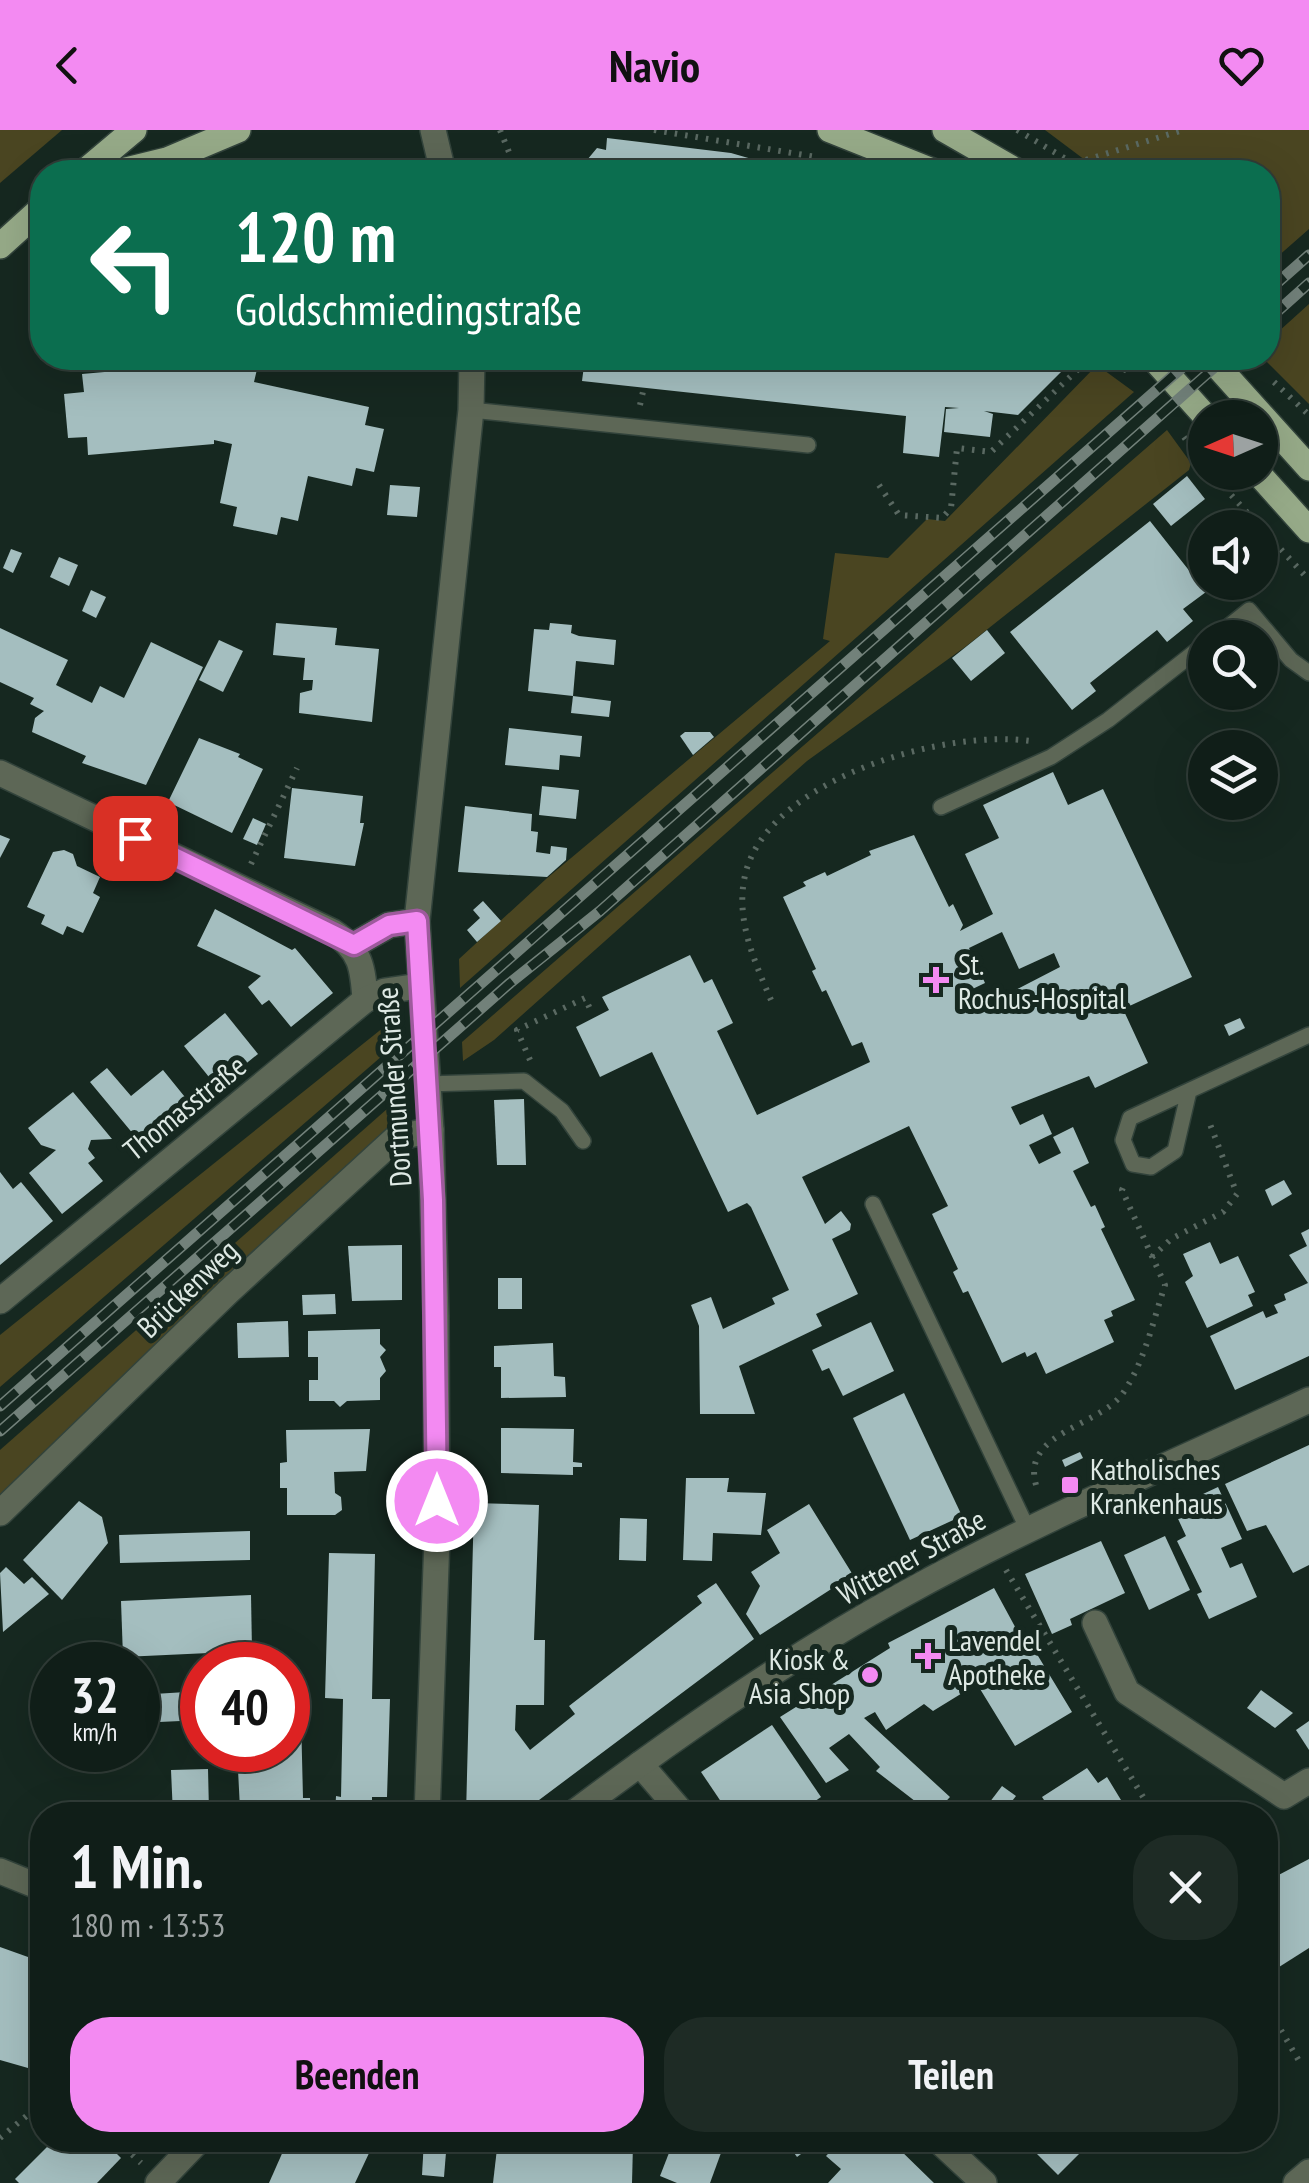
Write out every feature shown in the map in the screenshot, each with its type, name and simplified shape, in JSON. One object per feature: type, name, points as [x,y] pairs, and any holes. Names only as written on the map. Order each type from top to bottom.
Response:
[{"type":"main road","points":[[98,160],[134,130]]},
{"type":"main road","points":[[167,160],[238,130]]},
{"type":"main road","points":[[830,130],[905,160]]},
{"type":"main road","points":[[945,130],[997,160]]},
{"type":"main road","points":[[0,246],[30,219]]},
{"type":"main road","points":[[1163,370],[1190,400]]},
{"type":"main road","points":[[1221,370],[1309,468]]},
{"type":"main road","points":[[1273,490],[1309,530]]},
{"type":"street","points":[[433,130],[439,160]]},
{"type":"street","name":"Dortmunder Straße","points":[[427,1802],[437,1538],[430,1130],[417,921],[471,410],[472,370]]},
{"type":"street","points":[[0,773],[344,938],[361,960],[364,1000]]},
{"type":"street","points":[[344,938],[417,921]]},
{"type":"street","name":"Thomasstraße","points":[[0,1300],[364,1000],[419,986]]},
{"type":"street","name":"Brückenweg","points":[[0,1513],[228,1292],[396,1138],[430,1130]]},
{"type":"street","name":"Wittener Straße","points":[[589,1802],[805,1654],[994,1546],[1309,1400]]},
{"type":"street","points":[[1095,1623],[1127,1692],[1284,1796],[1309,1781]]},
{"type":"street","points":[[640,1764],[673,1802]]},
{"type":"street","points":[[0,1871],[30,1883]]},
{"type":"street","points":[[158,2183],[188,2152]]},
{"type":"street","points":[[960,2152],[984,2183]]},
{"type":"street","points":[[1296,2183],[1309,2172]]},
{"type":"lane","points":[[471,410],[808,445]]},
{"type":"lane","points":[[1236,620],[1249,610],[1257,620]]},
{"type":"lane","points":[[1278,645],[1309,673]]},
{"type":"lane","points":[[941,807],[1051,756],[1108,720],[1188,657]]},
{"type":"lane","points":[[1188,1091],[1175,1151],[1150,1167],[1133,1164],[1122,1140],[1130,1118],[1188,1091],[1309,1035]]},
{"type":"lane","points":[[427,1084],[524,1081],[562,1111],[584,1141]]},
{"type":"lane","points":[[873,1204],[1028,1530]]},
{"type":"path","points":[[500,130],[511,160]]},
{"type":"path","points":[[654,130],[816,160]]},
{"type":"path","points":[[1017,130],[1071,160]]},
{"type":"path","points":[[1086,160],[1183,130]]},
{"type":"path","points":[[879,485],[899,515],[942,518],[951,508],[957,448],[991,452],[1077,370]]},
{"type":"path","points":[[1226,490],[1309,580]]},
{"type":"path","points":[[771,1000],[750,951],[741,910],[746,870],[760,836],[782,814],[876,762],[923,748],[1015,739],[1034,741],[1051,756]]},
{"type":"path","points":[[240,888],[297,768]]},
{"type":"path","points":[[524,1081],[530,1058],[517,1030],[585,998],[592,1013]]},
{"type":"path","points":[[1152,1257],[1172,1239],[1223,1212],[1236,1194],[1208,1122],[1214,1105]]},
{"type":"path","points":[[1037,1490],[1035,1460],[1046,1443],[1111,1408],[1140,1361],[1165,1284],[1122,1190],[1133,1164]]},
{"type":"path","points":[[994,1546],[1043,1638],[1146,1802]]},
{"type":"path","points":[[1278,2025],[1302,2066]]},
{"type":"path","points":[[0,2138],[30,2113]]},
{"type":"shaded area","points":[[0,130],[62,130],[0,183]]},
{"type":"shaded area","points":[[1045,130],[1309,130],[1309,229],[1280,254],[1280,160],[1085,160]]},
{"type":"shaded area","points":[[1309,304],[1309,404],[1275,370],[1280,370],[1280,330]]},
{"type":"shaded area","points":[[1092,370],[1104,370],[1134,392],[460,988],[459,959],[546,879],[830,641],[823,639],[835,553],[888,558],[927,519],[945,521]]},
{"type":"shaded area","points":[[1167,430],[1188,459],[1188,471],[965,647],[807,761],[494,1040],[463,1061],[462,1042]]},
{"type":"shaded area","points":[[394,1019],[397,1043],[0,1387],[0,1335]]},
{"type":"shaded area","points":[[404,1094],[406,1110],[397,1125],[0,1503],[0,1450]]},
{"type":"building","points":[[607,138],[731,153],[755,160],[587,160],[597,148],[606,150]]},
{"type":"building","points":[[257,370],[254,382],[369,407],[365,425],[384,429],[374,472],[356,468],[352,486],[308,476],[298,521],[281,517],[277,535],[233,526],[237,507],[220,503],[232,444],[214,440],[214,444],[88,455],[87,437],[68,438],[64,394],[84,392],[82,374]]},
{"type":"building","points":[[583,370],[1063,370],[1018,415],[984,411],[993,414],[990,437],[944,432],[946,409],[959,408],[945,407],[939,457],[903,453],[906,416],[582,381]]},
{"type":"building","points":[[1187,476],[1188,490],[1198,490],[1205,499],[1171,526],[1153,504]]},
{"type":"building","points":[[390,485],[420,487],[417,517],[387,515]]},
{"type":"building","points":[[1150,521],[1188,569],[1188,600],[1195,600],[1183,609],[1192,620],[1167,642],[1157,630],[1090,683],[1096,691],[1072,710],[1010,632]]},
{"type":"building","points":[[11,549],[22,553],[13,573],[3,568]]},
{"type":"building","points":[[59,557],[78,565],[69,586],[50,577]]},
{"type":"building","points":[[91,590],[106,597],[96,618],[82,611]]},
{"type":"building","points":[[276,623],[337,628],[335,645],[379,649],[372,722],[299,713],[300,693],[312,690],[313,680],[303,680],[305,658],[273,655]]},
{"type":"building","points":[[550,623],[572,625],[571,633],[579,636],[616,640],[614,665],[576,661],[573,696],[528,691],[534,629],[549,630]]},
{"type":"building","points":[[0,628],[68,660],[56,685],[92,703],[100,686],[124,698],[151,642],[203,667],[146,785],[82,763],[86,756],[32,732],[35,718],[44,711],[30,704],[34,698],[0,682]]},
{"type":"building","points":[[987,630],[1005,653],[971,681],[952,658]]},
{"type":"building","points":[[219,640],[243,651],[223,692],[199,680]]},
{"type":"building","points":[[573,696],[611,701],[609,717],[571,713]]},
{"type":"building","points":[[509,728],[582,736],[580,757],[560,755],[559,770],[505,765]]},
{"type":"building","points":[[685,732],[710,732],[714,737],[693,755],[680,736]]},
{"type":"building","points":[[199,738],[240,754],[238,757],[263,769],[232,833],[168,802]]},
{"type":"building","points":[[1053,772],[1068,805],[1103,789],[1192,977],[1123,1009],[1148,1063],[1095,1088],[1089,1076],[1011,1107],[1020,1125],[1043,1114],[1052,1134],[1029,1145],[1039,1164],[1061,1153],[1053,1137],[1073,1127],[1089,1163],[1073,1171],[1091,1207],[1095,1205],[1105,1227],[1101,1229],[1135,1300],[1111,1311],[1113,1316],[1104,1320],[1114,1342],[1046,1374],[1036,1352],[1027,1357],[1025,1352],[1002,1363],[968,1291],[963,1293],[953,1272],[958,1269],[932,1214],[948,1206],[909,1126],[802,1177],[825,1224],[841,1211],[851,1224],[850,1230],[832,1239],[858,1294],[816,1314],[822,1326],[739,1366],[755,1414],[700,1414],[699,1326],[691,1305],[711,1297],[723,1329],[775,1304],[772,1298],[789,1290],[751,1207],[747,1203],[728,1212],[652,1052],[600,1077],[576,1027],[609,1010],[602,997],[690,955],[704,983],[712,979],[733,1023],[717,1031],[757,1115],[870,1062],[862,1042],[852,1046],[826,990],[822,992],[812,971],[816,969],[783,897],[806,886],[803,882],[825,872],[827,876],[871,855],[869,851],[914,835],[949,907],[953,904],[963,925],[960,931],[993,914],[965,854],[999,838],[983,805]],"holes":[[[1002,932],[1019,969],[1054,953],[1060,967],[969,1014],[960,995],[985,983],[969,948]]]},
{"type":"building","points":[[542,786],[579,790],[576,819],[539,815]]},
{"type":"building","points":[[292,788],[363,796],[360,823],[364,823],[355,866],[284,858]]},
{"type":"building","points":[[465,806],[532,814],[531,831],[538,832],[536,852],[550,854],[551,846],[567,848],[566,860],[547,877],[458,872]]},
{"type":"building","points":[[253,818],[266,824],[257,845],[243,839]]},
{"type":"building","points":[[0,835],[10,839],[0,858]]},
{"type":"building","points":[[64,850],[73,854],[77,866],[100,877],[93,893],[100,897],[83,933],[67,926],[63,935],[41,924],[45,915],[27,907],[53,852]]},
{"type":"building","points":[[483,901],[501,921],[477,942],[467,930],[480,918],[473,910]]},
{"type":"building","points":[[215,909],[292,950],[295,948],[333,993],[291,1027],[269,1000],[262,1005],[248,987],[261,976],[197,946]]},
{"type":"building","points":[[225,1013],[258,1054],[217,1087],[184,1046]]},
{"type":"building","points":[[1240,1018],[1245,1028],[1229,1036],[1224,1025]]},
{"type":"building","points":[[107,1068],[131,1096],[163,1070],[193,1107],[144,1147],[90,1082]]},
{"type":"building","points":[[73,1092],[112,1139],[91,1140],[88,1149],[95,1158],[88,1163],[103,1181],[62,1214],[29,1173],[56,1150],[41,1145],[28,1128]]},
{"type":"building","points":[[524,1099],[526,1165],[497,1165],[494,1100]]},
{"type":"building","points":[[0,1172],[13,1189],[21,1182],[53,1221],[0,1265]]},
{"type":"building","points":[[1284,1180],[1292,1194],[1272,1206],[1265,1190]]},
{"type":"building","points":[[1309,1229],[1309,1356],[1235,1390],[1210,1336],[1263,1311],[1266,1318],[1278,1313],[1274,1305],[1286,1300],[1284,1294],[1308,1283],[1289,1255],[1307,1246],[1301,1233]]},
{"type":"building","points":[[1210,1242],[1220,1264],[1238,1256],[1255,1292],[1248,1295],[1253,1306],[1207,1328],[1185,1282],[1193,1276],[1183,1254]]},
{"type":"building","points":[[402,1245],[402,1300],[352,1301],[348,1246]]},
{"type":"building","points":[[498,1278],[522,1278],[522,1309],[498,1309]]},
{"type":"building","points":[[335,1294],[336,1314],[303,1315],[302,1295]]},
{"type":"building","points":[[288,1321],[289,1357],[238,1358],[237,1323]]},
{"type":"building","points":[[871,1322],[894,1371],[843,1396],[829,1368],[822,1371],[812,1350]]},
{"type":"building","points":[[380,1329],[380,1344],[386,1350],[380,1357],[386,1371],[380,1378],[380,1400],[347,1401],[340,1407],[334,1401],[309,1401],[309,1380],[318,1380],[318,1357],[308,1357],[308,1331]]},
{"type":"building","points":[[553,1343],[554,1376],[565,1377],[566,1397],[501,1398],[501,1367],[494,1367],[494,1346]]},
{"type":"building","points":[[904,1393],[962,1516],[910,1540],[853,1418]]},
{"type":"building","points":[[501,1428],[574,1429],[573,1462],[582,1463],[582,1467],[573,1467],[573,1475],[501,1473]]},
{"type":"building","points":[[370,1429],[366,1471],[334,1472],[335,1493],[341,1497],[342,1510],[335,1515],[287,1515],[287,1488],[280,1488],[280,1463],[287,1462],[286,1430]]},
{"type":"building","points":[[1309,1445],[1309,1565],[1293,1573],[1266,1525],[1247,1531],[1225,1484]]},
{"type":"building","points":[[1080,1452],[1083,1458],[1065,1467],[1062,1460]]},
{"type":"building","points":[[686,1478],[729,1478],[727,1492],[766,1493],[761,1535],[713,1533],[712,1561],[683,1560]]},
{"type":"building","points":[[1218,1487],[1242,1539],[1221,1548],[1230,1568],[1242,1563],[1257,1597],[1209,1619],[1197,1594],[1202,1592],[1177,1541],[1186,1536],[1173,1508]]},
{"type":"building","points":[[79,1501],[102,1517],[108,1543],[62,1600],[23,1560]]},
{"type":"building","points":[[474,1503],[539,1505],[534,1640],[545,1640],[544,1705],[516,1705],[515,1730],[530,1750],[575,1714],[569,1706],[702,1603],[697,1596],[716,1583],[754,1639],[536,1802],[466,1802]]},
{"type":"building","points":[[809,1504],[853,1575],[760,1635],[746,1614],[760,1586],[751,1572],[780,1553],[767,1530]]},
{"type":"building","points":[[620,1518],[647,1519],[646,1561],[619,1560]]},
{"type":"building","points":[[250,1531],[250,1560],[120,1563],[119,1535]]},
{"type":"building","points":[[1165,1536],[1190,1590],[1149,1610],[1124,1555]]},
{"type":"building","points":[[1101,1541],[1125,1593],[1070,1619],[1072,1625],[1052,1634],[1025,1574]]},
{"type":"building","points":[[329,1553],[375,1554],[372,1699],[390,1699],[387,1797],[372,1797],[372,1802],[336,1802],[336,1796],[341,1797],[343,1699],[325,1698]]},
{"type":"building","points":[[6,1567],[24,1584],[32,1577],[49,1594],[3,1632],[0,1573]]},
{"type":"building","points":[[994,1588],[1027,1649],[1032,1646],[1072,1712],[1015,1746],[977,1684],[933,1711],[924,1704],[886,1730],[875,1712],[864,1718],[950,1797],[945,1802],[916,1802],[876,1771],[880,1767],[849,1734],[829,1748],[849,1770],[826,1783],[780,1717],[890,1648],[888,1643]]},
{"type":"building","points":[[251,1595],[252,1642],[180,1642],[180,1654],[160,1655],[160,1642],[122,1642],[121,1601]]},
{"type":"building","points":[[1261,1690],[1293,1713],[1275,1728],[1247,1708]]},
{"type":"building","points":[[180,1692],[180,1721],[160,1722],[160,1694]]},
{"type":"building","points":[[1309,1721],[1309,1750],[1296,1730]]},
{"type":"building","points":[[772,1725],[821,1797],[814,1802],[721,1802],[701,1772]]},
{"type":"building","points":[[1087,1768],[1098,1783],[1107,1777],[1121,1800],[1045,1802],[1042,1797]]},
{"type":"building","points":[[171,1770],[208,1772],[209,1802],[172,1802]]},
{"type":"building","points":[[238,1772],[302,1772],[303,1798],[310,1798],[310,1802],[240,1802]]},
{"type":"building","points":[[1002,1786],[1016,1796],[1011,1802],[990,1802]]},
{"type":"building","points":[[1309,1859],[1309,1948],[1278,1968],[1278,1875]]},
{"type":"building","points":[[0,1947],[30,1958],[30,2069],[0,2060]]},
{"type":"building","points":[[42,2152],[115,2152],[121,2158],[97,2183],[19,2183],[15,2179]]},
{"type":"building","points":[[283,2152],[370,2152],[355,2183],[269,2183]]},
{"type":"building","points":[[423,2152],[446,2152],[444,2177],[422,2175]]},
{"type":"building","points":[[497,2152],[633,2152],[632,2183],[493,2183]]},
{"type":"building","points":[[669,2152],[721,2152],[710,2183],[677,2183],[660,2176]]},
{"type":"building","points":[[830,2152],[902,2152],[934,2183],[828,2183],[841,2169],[826,2156]]},
{"type":"building","points":[[1035,2152],[1081,2152],[1058,2175]]},
{"type":"railway","points":[[1280,280],[1309,255]]},
{"type":"railway","points":[[1280,309],[1309,283]]},
{"type":"railway","points":[[0,1406],[1179,370]]},
{"type":"railway","points":[[0,1431],[510,983],[600,911],[1211,370]]},
{"type":"place","name":"St. Rochus-Hospital","points":[[936,980]]},
{"type":"place","name":"Katholisches Krankenhaus","points":[[1070,1485]]},
{"type":"place","name":"Lavendel Apotheke","points":[[928,1656]]},
{"type":"place","name":"Kiosk & Asia Shop","points":[[870,1675]]},
{"type":"route","points":[[135,838],[354,945],[389,925],[417,921],[433,1200],[437,1501]]}]
